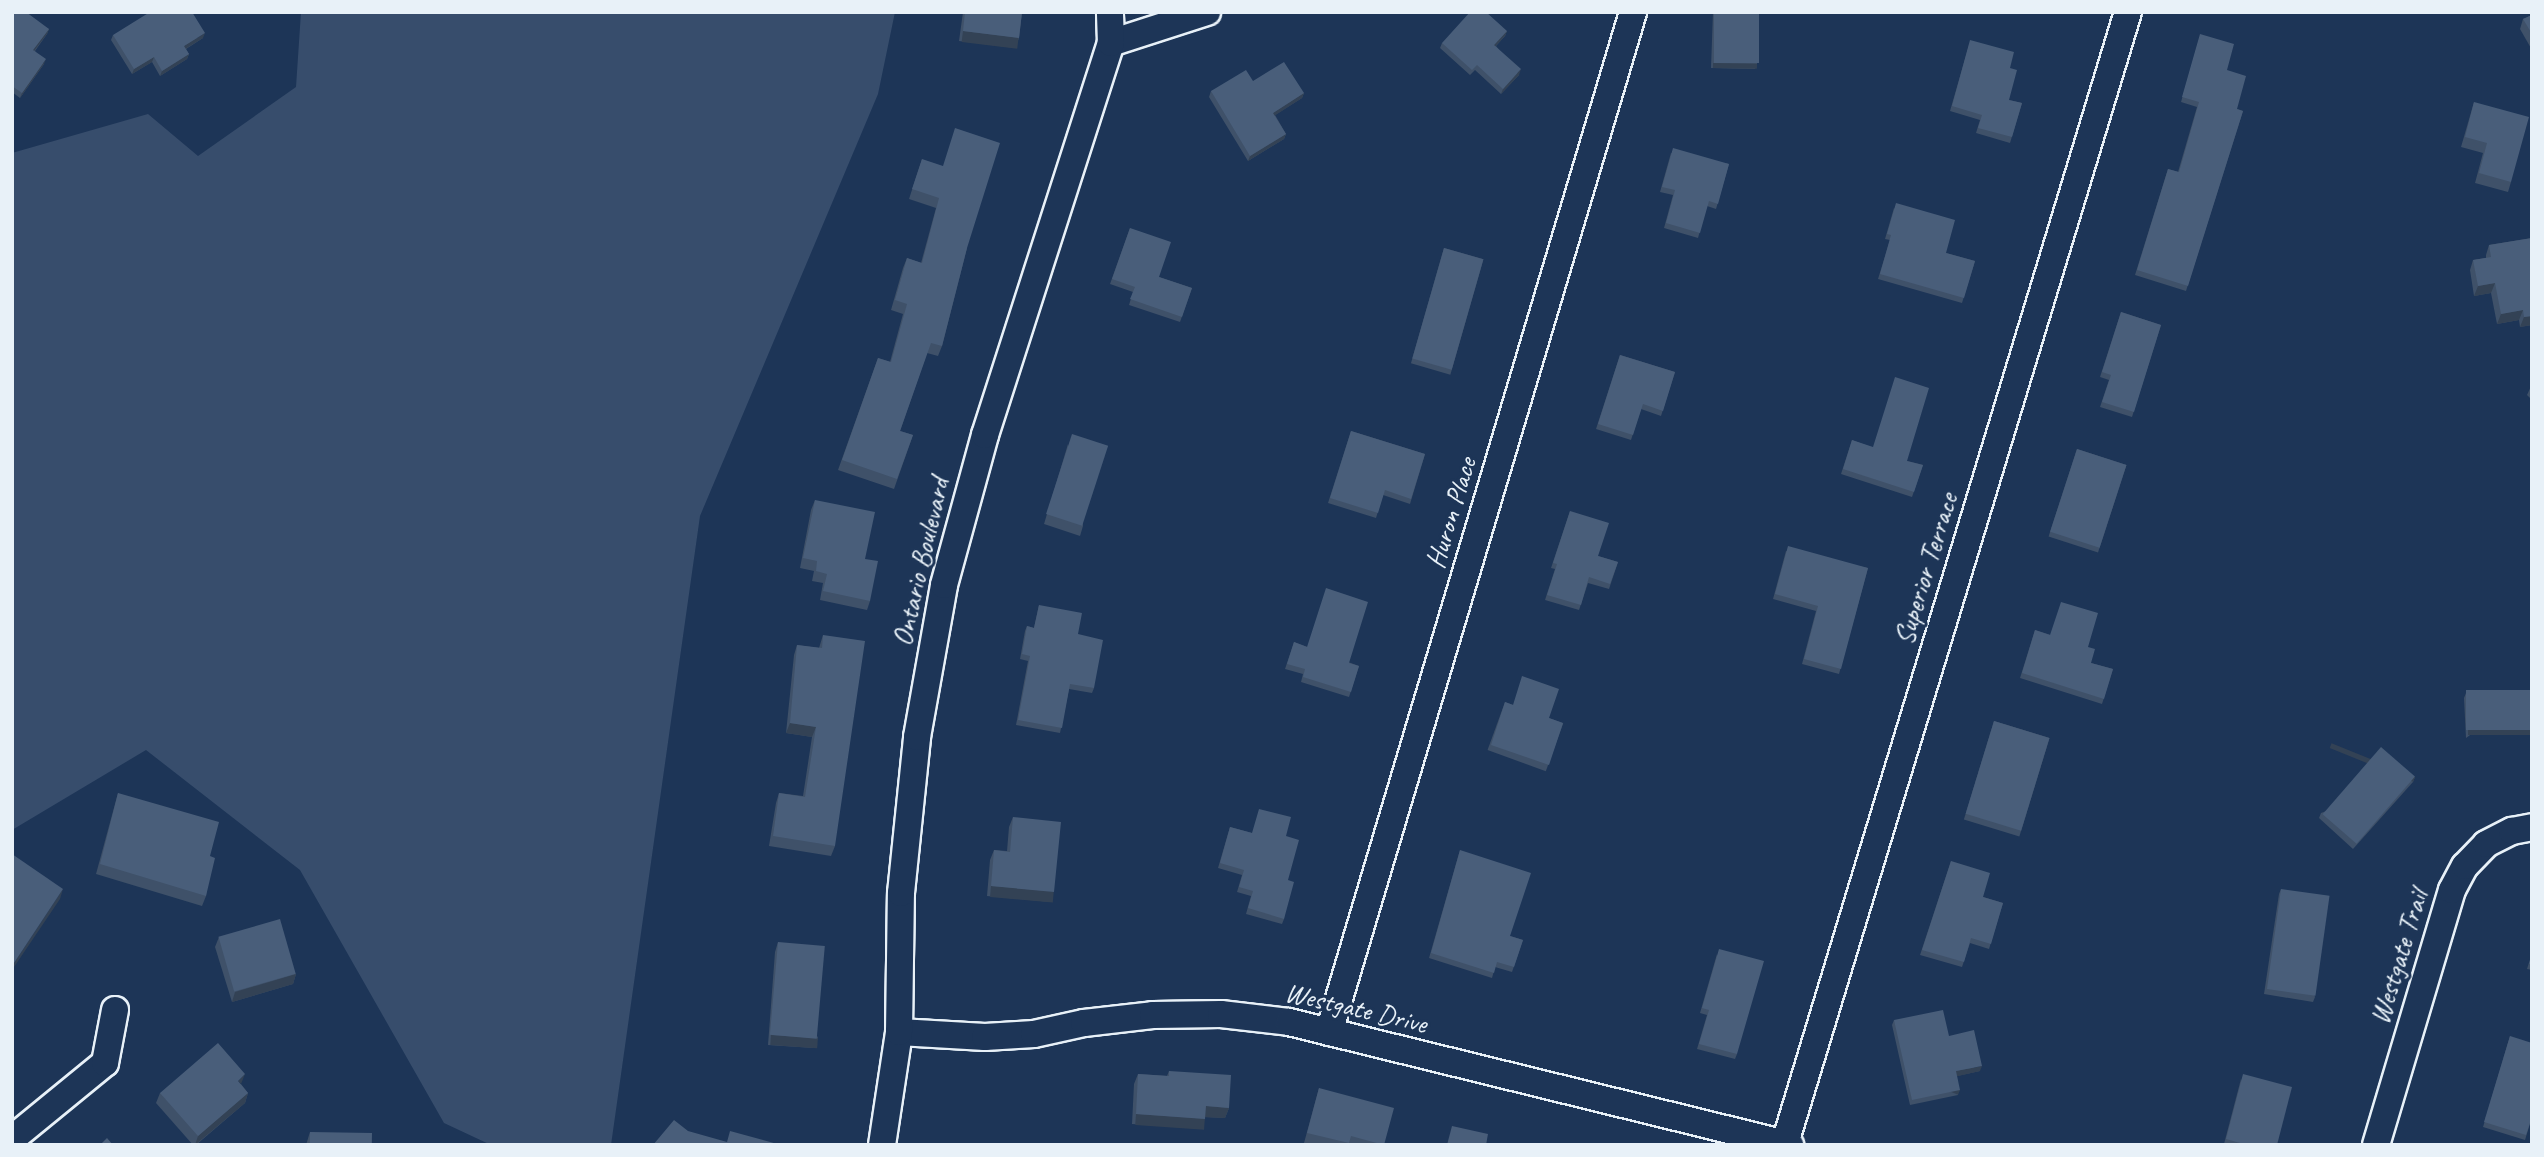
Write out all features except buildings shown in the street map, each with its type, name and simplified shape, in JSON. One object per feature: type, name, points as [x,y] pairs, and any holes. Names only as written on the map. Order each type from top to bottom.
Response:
[{"type":"street","name":"Ontario Boulevard","points":[[882,1145],[899,1032],[901,893],[916,737],[944,585],[985,435],[1111,43],[1110,12]]},
{"type":"street","points":[[1111,43],[1207,12]]},
{"type":"street","name":"Huron Place","points":[[1329,1032],[1633,12]]},
{"type":"street","name":"Superior Terrace","points":[[1787,1144],[2129,12]]},
{"type":"street","name":"Westgate Trail","points":[[2376,1145],[2452,890],[2465,866],[2486,844],[2512,831],[2532,827]]},
{"type":"street","points":[[12,1139],[105,1063],[115,1010]]},
{"type":"street","name":"Westgate Drive","points":[[899,1032],[985,1037],[1034,1034],[1153,1015],[1221,1014],[1289,1023],[1329,1032],[1787,1144]]},
{"type":"shaded area","points":[[301,12],[895,12],[878,94],[700,516],[611,1145],[491,1145],[444,1123],[300,870],[146,750],[12,830],[12,153],[148,114],[198,156],[296,87]]}]
